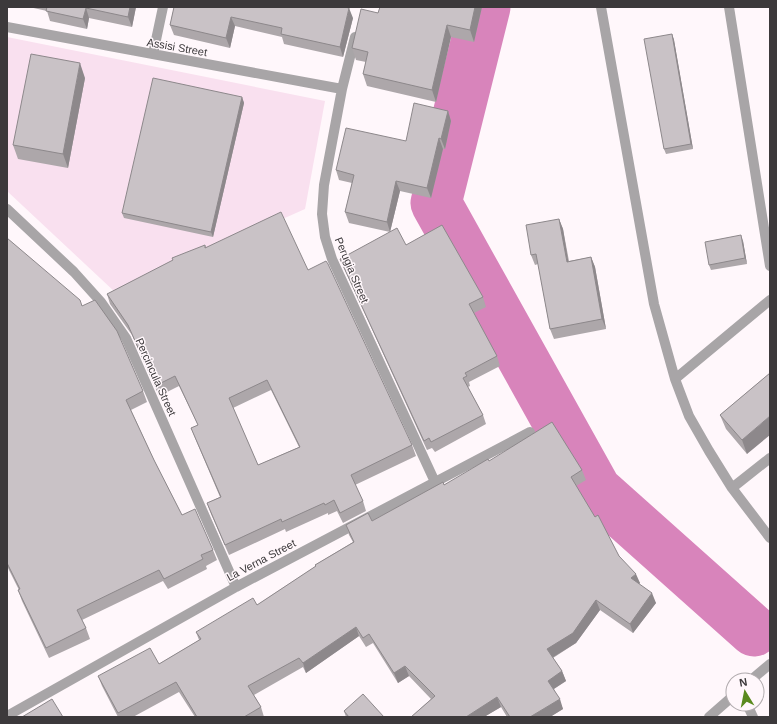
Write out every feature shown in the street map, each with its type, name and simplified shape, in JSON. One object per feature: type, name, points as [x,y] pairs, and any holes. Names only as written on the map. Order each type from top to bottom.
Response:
[{"type":"street","points":[[153,54],[163,7]]},
{"type":"street","points":[[601,7],[654,304],[675,379],[689,416],[709,451],[732,488],[770,538]]},
{"type":"street","points":[[729,7],[770,266]]},
{"type":"street","name":"Assisi Street","points":[[7,27],[342,90]]},
{"type":"street","name":"Perugia Street","points":[[357,30],[342,90],[324,185],[322,214],[325,237],[332,259],[435,482]]},
{"type":"street","name":"Percincula Street","points":[[7,209],[74,272],[101,302],[126,338],[236,587]]},
{"type":"street","points":[[675,379],[770,300]]},
{"type":"street","name":"La Verna Street","points":[[7,716],[236,587],[530,432]]},
{"type":"street","points":[[732,488],[770,458]]},
{"type":"street","points":[[761,672],[770,664]]},
{"type":"street","points":[[709,717],[725,703]]},
{"type":"shaded area","points":[[7,37],[325,101],[305,209],[116,293],[7,191]]},
{"type":"building","points":[[47,7],[130,7],[128,17],[86,8],[83,19],[46,11]]},
{"type":"building","points":[[174,7],[349,8],[340,47],[281,34],[282,28],[231,17],[226,38],[170,25]]},
{"type":"building","points":[[380,7],[475,7],[470,30],[447,25],[432,90],[363,74],[368,52],[352,48],[361,9],[378,13]]},
{"type":"building","points":[[672,34],[691,144],[664,149],[644,39]]},
{"type":"building","points":[[31,54],[80,63],[63,154],[13,145]]},
{"type":"building","points":[[153,78],[242,97],[211,232],[122,213]]},
{"type":"building","points":[[414,103],[448,111],[441,139],[439,138],[427,188],[396,181],[387,222],[345,212],[354,175],[336,170],[346,128],[406,141]]},
{"type":"building","points":[[281,212],[308,270],[326,261],[328,264],[412,445],[351,475],[363,501],[340,513],[334,500],[325,505],[324,503],[282,522],[281,519],[225,545],[207,503],[221,497],[191,428],[198,425],[175,376],[155,386],[128,325],[107,294],[173,260],[172,258],[205,245],[205,248]],"holes":[[[267,380],[300,447],[258,465],[229,398]]]},
{"type":"building","points":[[559,219],[567,262],[591,257],[602,319],[550,329],[536,254],[531,255],[526,225]]},
{"type":"building","points":[[442,225],[483,297],[469,304],[497,356],[465,373],[467,376],[463,378],[483,415],[431,442],[429,438],[424,441],[340,259],[397,228],[406,245]]},
{"type":"building","points":[[741,235],[745,258],[709,265],[705,242]]},
{"type":"building","points":[[7,238],[80,300],[82,306],[95,300],[117,331],[143,391],[126,400],[182,515],[195,509],[213,550],[201,555],[203,559],[164,579],[159,570],[77,610],[86,628],[46,648],[18,590],[20,589],[7,563]]},
{"type":"building","points":[[770,373],[770,416],[742,440],[720,415]]},
{"type":"building","points":[[552,422],[582,470],[571,477],[595,517],[598,515],[619,556],[636,574],[631,578],[652,593],[630,624],[596,600],[573,633],[547,649],[562,671],[548,681],[560,699],[530,717],[510,717],[497,697],[466,717],[411,717],[435,696],[405,666],[394,673],[369,634],[363,638],[356,627],[303,663],[299,658],[248,686],[261,707],[244,717],[197,717],[176,682],[118,713],[98,676],[150,648],[159,664],[201,639],[196,632],[253,598],[257,605],[316,566],[315,565],[354,542],[346,525],[368,513],[372,521],[443,482],[444,485],[488,459],[489,461]]},
{"type":"building","points":[[363,694],[384,717],[349,717],[344,711]]},
{"type":"building","points":[[52,699],[63,717],[22,717]]},
{"type":"waterway","points":[[485,7],[436,203],[596,490],[754,631]]}]
